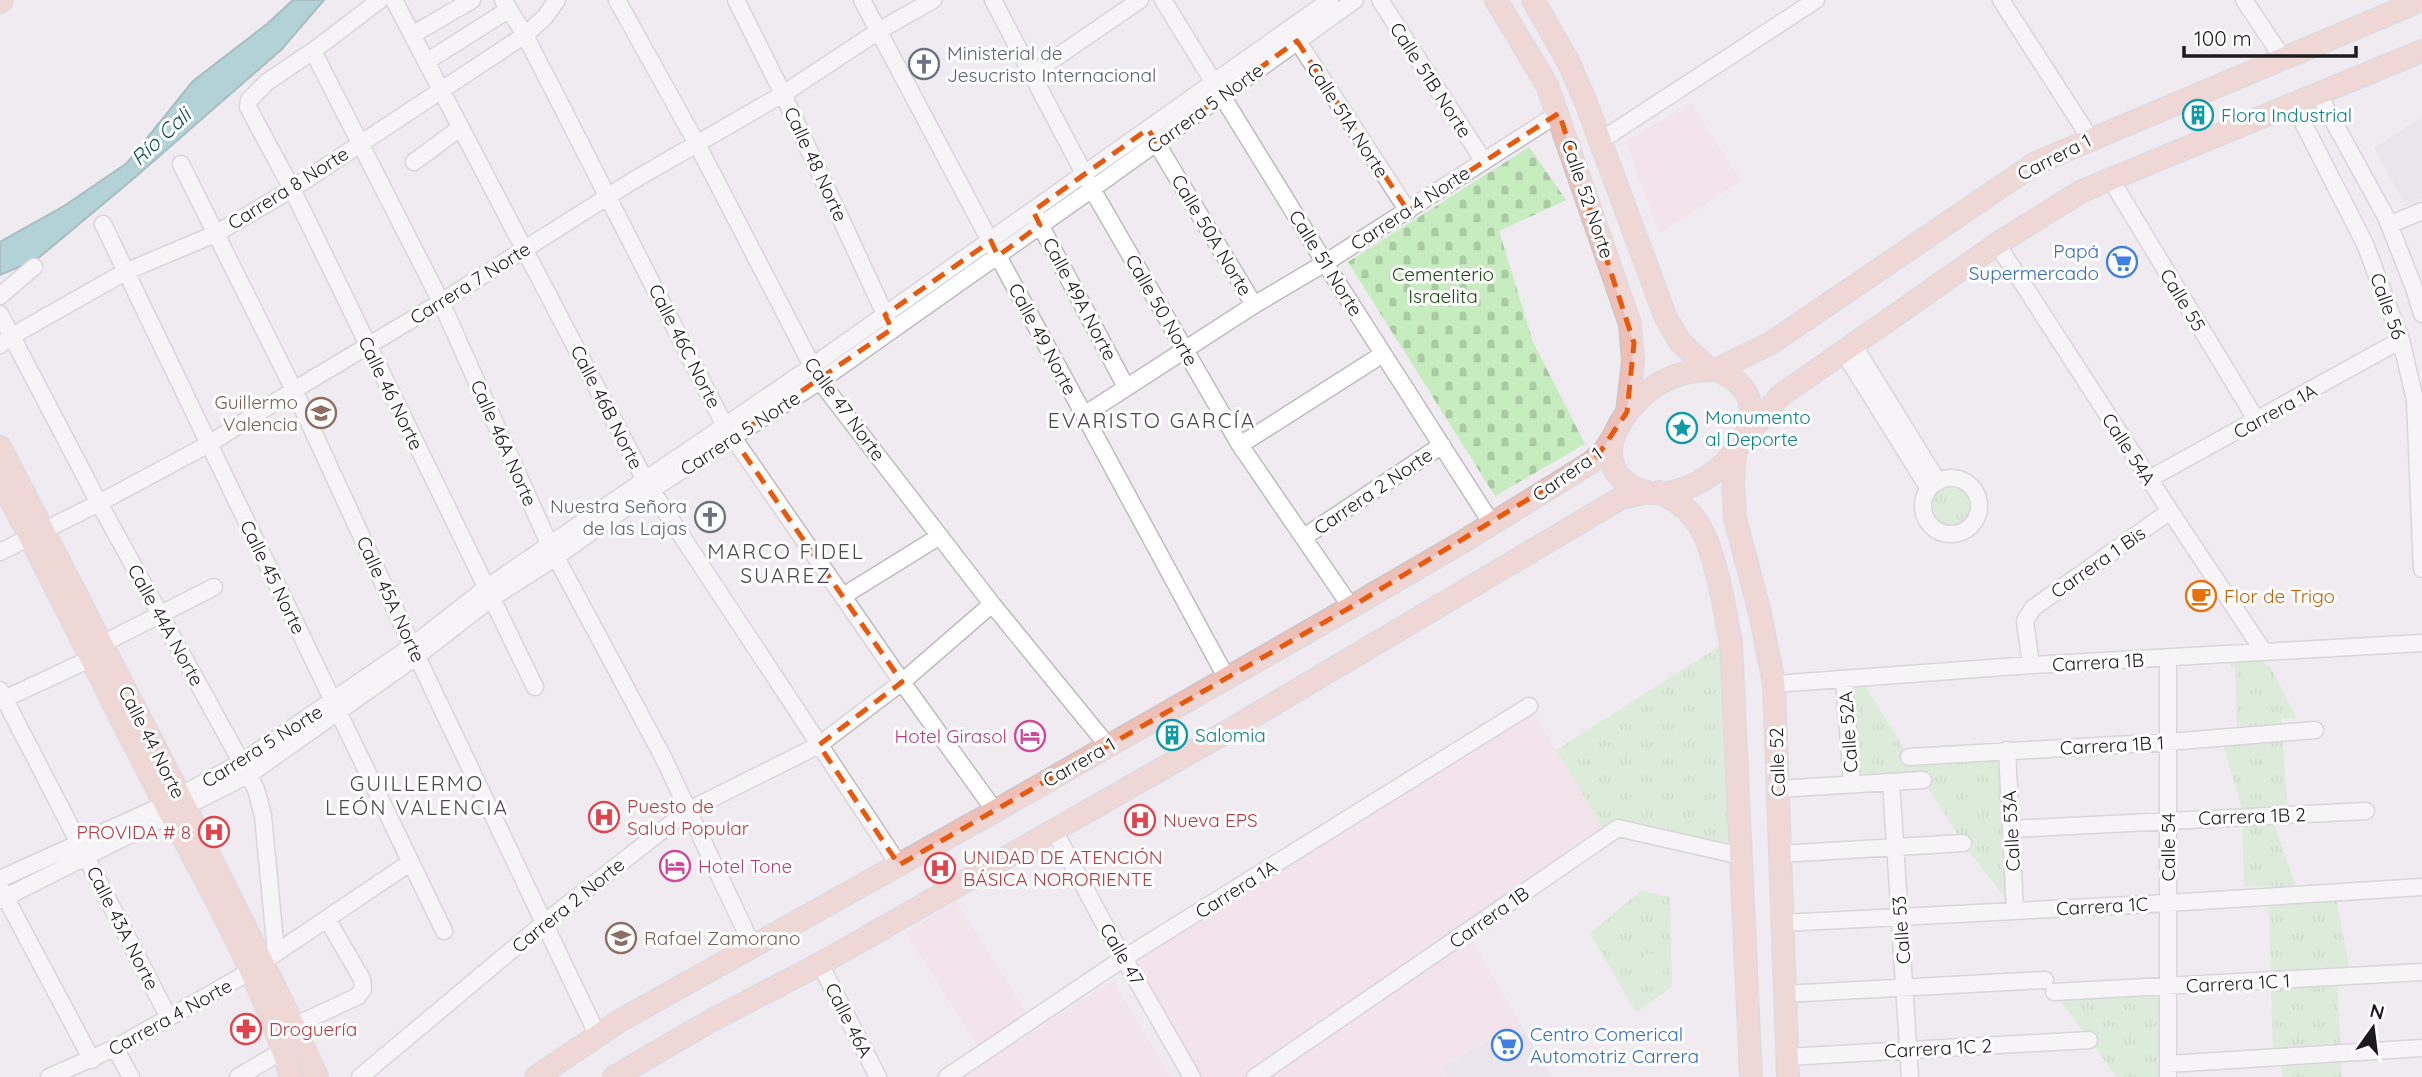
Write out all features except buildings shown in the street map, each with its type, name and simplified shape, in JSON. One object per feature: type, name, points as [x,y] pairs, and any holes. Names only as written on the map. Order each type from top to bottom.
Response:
[{"type":"main road","name":"Calle 52 Norte","points":[[1496,0],[1547,85],[1559,113],[1630,324],[1633,362],[1627,412]]},
{"type":"main road","name":"Calle 52 Norte","points":[[1533,0],[1568,61],[1666,318],[1680,342],[1713,370]]},
{"type":"main road","name":"Carrera 1","points":[[1713,370],[1771,344],[2036,163],[2421,0]]},
{"type":"main road","points":[[1514,30],[1511,16],[1514,9],[1521,4],[1533,5],[1546,19]]},
{"type":"main road","points":[[614,1077],[820,964],[1054,830],[1433,611],[1621,498],[1678,489],[1697,482],[1722,466],[1780,396],[1997,244],[2082,191],[2422,51]]},
{"type":"main road","points":[[1653,492],[1629,485],[1616,470],[1611,452],[1614,435],[1627,412],[1647,392],[1668,379],[1688,372],[1713,370],[1737,382],[1746,395],[1751,411],[1740,444]]},
{"type":"main road","name":"Carrera 1","points":[[536,1077],[621,1020],[995,811],[1351,607],[1590,463],[1605,450],[1614,435]]},
{"type":"main road","name":"Calle 52","points":[[1740,444],[1733,482],[1735,518],[1760,613],[1774,684],[1788,1067]]},
{"type":"main road","name":"Calle 44 Norte","points":[[0,447],[37,534],[96,652],[175,806],[263,962],[317,1074]]},
{"type":"main road","name":"Calle 44 Norte","points":[[0,479],[37,534]]},
{"type":"main road","name":"Calle 52","points":[[1653,492],[1684,507],[1700,526],[1722,595],[1731,643],[1751,1077]]},
{"type":"main road","name":"Calle 44 Norte","points":[[263,962],[290,1075]]},
{"type":"street","points":[[313,51],[380,0]]},
{"type":"street","name":"Calle 46B Norte","points":[[394,0],[648,486],[899,865]]},
{"type":"street","points":[[412,35],[472,0]]},
{"type":"street","name":"Carrera 8 Norte","points":[[6,340],[125,272],[215,234],[292,189],[525,35],[545,17],[557,0]]},
{"type":"street","name":"Calle 47 Norte","points":[[617,0],[697,144],[816,374],[992,604],[1108,746]]},
{"type":"street","name":"Calle 48 Norte","points":[[736,0],[783,94],[889,322]]},
{"type":"street","name":"Calle 49 Norte","points":[[862,0],[1226,677]]},
{"type":"street","name":"Carrera 7 Norte","points":[[0,552],[209,444],[608,196],[783,94],[880,30],[933,0]]},
{"type":"street","name":"Calle 50 Norte","points":[[993,0],[1088,182],[1240,445],[1351,607]]},
{"type":"street","points":[[1032,74],[1140,0]]},
{"type":"street","name":"Calle 51 Norte","points":[[1163,0],[1325,263],[1492,523]]},
{"type":"street","name":"Carrera 5 Norte","points":[[2,895],[83,849],[175,806],[246,768],[414,651],[489,593],[816,374],[994,249],[1293,34],[1330,0]]},
{"type":"street","name":"Carrera 5 Norte","points":[[1293,34],[1354,0]]},
{"type":"street","name":"Calle 51B Norte","points":[[1380,0],[1483,160]]},
{"type":"street","points":[[1600,141],[1816,0]]},
{"type":"street","points":[[2001,0],[2090,138]]},
{"type":"street","points":[[2244,0],[2282,57]]},
{"type":"street","points":[[426,62],[505,5]]},
{"type":"street","name":"Calle 46C Norte","points":[[505,5],[525,35],[729,432],[995,811]]},
{"type":"street","name":"Calle 51A Norte","points":[[1293,34],[1408,211]]},
{"type":"street","name":"Calle 46 Norte","points":[[313,51],[267,82],[249,100],[248,107],[292,189],[535,687]]},
{"type":"street","name":"Calle 46A Norte","points":[[313,51],[441,302],[553,552],[663,757],[753,947]]},
{"type":"street","name":"Calle 56","points":[[2318,93],[2389,225],[2422,314]]},
{"type":"street","name":"Calle 56","points":[[2293,103],[2365,244],[2401,340],[2415,401],[2422,569]]},
{"type":"street","name":"Carrera 4 Norte","points":[[1084,415],[1559,113]]},
{"type":"street","points":[[414,162],[460,128]]},
{"type":"street","name":"Calle 50A Norte","points":[[1152,136],[1254,305]]},
{"type":"street","points":[[2319,151],[2328,138],[2336,137],[2344,142]]},
{"type":"street","name":"Calle 45A Norte","points":[[181,164],[294,390],[414,651],[598,1036]]},
{"type":"street","name":"Calle 55","points":[[2110,178],[2257,421]]},
{"type":"street","points":[[2389,225],[2422,211]]},
{"type":"street","name":"Calle 49A Norte","points":[[1036,218],[1126,387]]},
{"type":"street","name":"Calle 45 Norte","points":[[103,224],[444,931]]},
{"type":"street","name":"Calle 54A","points":[[1997,244],[2264,652]]},
{"type":"street","points":[[0,296],[34,267]]},
{"type":"street","name":"Calle 44A Norte","points":[[0,314],[6,340],[256,789],[263,816],[263,962]]},
{"type":"street","name":"Carrera 1A","points":[[2149,479],[2401,340]]},
{"type":"street","points":[[1848,347],[1934,485]]},
{"type":"street","points":[[1240,445],[1383,354]]},
{"type":"street","name":"Carrera 2 Norte","points":[[1304,537],[1441,445]]},
{"type":"street","name":"Carrera 1 Bis","points":[[2031,665],[2025,621],[2028,613],[2170,512]]},
{"type":"street","points":[[843,596],[940,536]]},
{"type":"street","points":[[2,697],[96,652],[214,587]]},
{"type":"street","name":"Carrera 2 Norte","points":[[360,1077],[544,923],[687,811],[819,745],[902,682],[992,604]]},
{"type":"street","name":"Carrera 1B","points":[[1774,684],[2031,665],[2422,643]]},
{"type":"street","name":"Calle 54","points":[[2168,658],[2168,1071]]},
{"type":"street","name":"Calle 52A","points":[[1844,679],[1852,784]]},
{"type":"street","name":"Calle 43A Norte","points":[[2,697],[169,1018]]},
{"type":"street","name":"Carrera 1A","points":[[947,1077],[1124,958],[1529,706]]},
{"type":"street","name":"Carrera 1B 1","points":[[1909,757],[2168,742],[2315,730]]},
{"type":"street","name":"Calle 53A","points":[[2007,750],[2015,911]]},
{"type":"street","points":[[1778,789],[1923,780]]},
{"type":"street","name":"Calle 53","points":[[1891,782],[1910,1077]]},
{"type":"street","name":"Carrera 1B 2","points":[[2012,829],[2366,811]]},
{"type":"street","name":"Carrera 1B","points":[[1255,1077],[1618,828],[1741,856]]},
{"type":"street","name":"Calle 47","points":[[1054,830],[1192,1077]]},
{"type":"street","points":[[1780,853],[1963,843]]},
{"type":"street","name":"Carrera 5 Norte","points":[[0,879],[83,849]]},
{"type":"street","name":"Carrera 4 Norte","points":[[49,1077],[92,1060],[169,1018],[263,962],[411,862]]},
{"type":"street","name":"Carrera 1C","points":[[1783,923],[2422,887]]},
{"type":"street","points":[[2,895],[92,1060]]},
{"type":"street","points":[[294,1026],[358,996],[363,989],[362,979],[327,919]]},
{"type":"street","name":"Calle 46A","points":[[820,964],[877,1077]]},
{"type":"street","name":"Carrera 1C 1","points":[[1785,994],[1905,988],[2168,987],[2422,972]]},
{"type":"street","name":"Carrera 1C 2","points":[[1788,1067],[1908,1049],[2089,1041]]},
{"type":"street","points":[[115,1048],[131,1077]]},
{"type":"street","points":[[2168,1071],[2422,1048]]},
{"type":"street","points":[[238,1077],[284,1050]]},
{"type":"highlighted area","points":[[1297,41],[1408,211],[1559,113],[1634,343],[1627,412],[1596,458],[1351,607],[899,865],[819,745],[902,682],[733,438],[892,329],[885,315],[991,241],[998,256],[1040,225],[1033,211],[1148,129],[1157,143]]},
{"type":"shaded area","points":[[1691,103],[1741,181],[1659,233],[1626,141]]},
{"type":"shaded area","points":[[2422,117],[2422,198],[2406,206],[2374,148]]},
{"type":"shaded area","points":[[1529,706],[1607,834],[1467,932],[1520,1023],[1442,1066],[1447,1077],[1192,1077],[1124,958]]},
{"type":"shaded area","points":[[956,901],[1028,1015],[978,1046],[906,933]]},
{"type":"shaded area","points":[[1113,981],[1171,1077],[963,1077],[1036,1030]]},
{"type":"shaded area","name":"Centro Comerical Automotriz Carrera","points":[[1520,1023],[1552,1077],[1447,1077],[1442,1067]]},
{"type":"green space","name":"Cementerio Israelita","points":[[1529,147],[1566,200],[1499,231],[1533,342],[1585,444],[1495,496],[1348,262]]},
{"type":"green space","points":[[1956,480],[1966,484],[1974,492],[1978,507],[1974,522],[1966,530],[1946,534],[1936,530],[1928,522],[1924,502],[1928,492],[1936,484]]},
{"type":"green space","points":[[1721,645],[1741,856],[1607,834],[1556,750]]},
{"type":"green space","points":[[2259,655],[2266,665],[2270,666],[2297,719],[2281,718],[2288,812],[2271,816],[2298,892],[2335,893],[2351,976],[2337,977],[2342,1077],[2282,1077],[2280,1052],[2273,1051],[2268,887],[2244,886],[2242,809],[2223,744],[2237,731],[2235,667],[2231,667],[2230,659]]},
{"type":"green space","points":[[1860,678],[1909,757],[2007,750],[2015,911],[1963,843],[1923,780],[1852,784],[1844,679]]},
{"type":"green space","points":[[1641,891],[1670,897],[1672,987],[1636,1012],[1590,933]]},
{"type":"green space","points":[[1645,954],[1663,954],[1664,984],[1646,985]]},
{"type":"green space","points":[[2168,987],[2168,1077],[2117,1077],[2054,992]]},
{"type":"water","name":"Río Cali","points":[[293,0],[324,0],[281,50],[133,179],[36,260],[0,275],[0,242],[64,206],[127,163],[193,81],[267,24]]},
{"type":"place","name":"Ministerial de Jesucristo Internacional","points":[[924,64]]},
{"type":"place","name":"Flora Industrial","points":[[2198,115]]},
{"type":"place","name":"Papá Supermercado","points":[[2122,262]]},
{"type":"place","name":"Guillermo Valencia","points":[[321,413]]},
{"type":"place","name":"Monumento al Deporte","points":[[1682,428]]},
{"type":"place","name":"Nuestra Señora de las Lajas","points":[[710,517]]},
{"type":"place","name":"Flor de Trigo","points":[[2201,596]]},
{"type":"place","name":"Salomia","points":[[1172,735]]},
{"type":"place","name":"Hotel Girasol","points":[[1030,736]]},
{"type":"place","name":"Puesto de Salud Popular","points":[[604,817]]},
{"type":"place","name":"Nueva EPS","points":[[1140,820]]},
{"type":"place","name":"PROVIDA # 8","points":[[214,832]]},
{"type":"place","name":"Hotel Tone","points":[[675,866]]},
{"type":"place","name":"UNIDAD DE ATENCIÓN BÁSICA NORORIENTE","points":[[940,868]]},
{"type":"place","name":"Rafael Zamorano","points":[[621,938]]},
{"type":"place","name":"Droguería","points":[[246,1029]]},
{"type":"place","name":"Centro Comerical Automotriz Carrera","points":[[1507,1045]]},
{"type":"district","name":"EVARISTO GARCÍA","points":[[1152,421]]},
{"type":"district","name":"MARCO FIDEL SUAREZ","points":[[786,564]]},
{"type":"district","name":"GUILLERMO LEÓN VALENCIA","points":[[417,796]]}]
